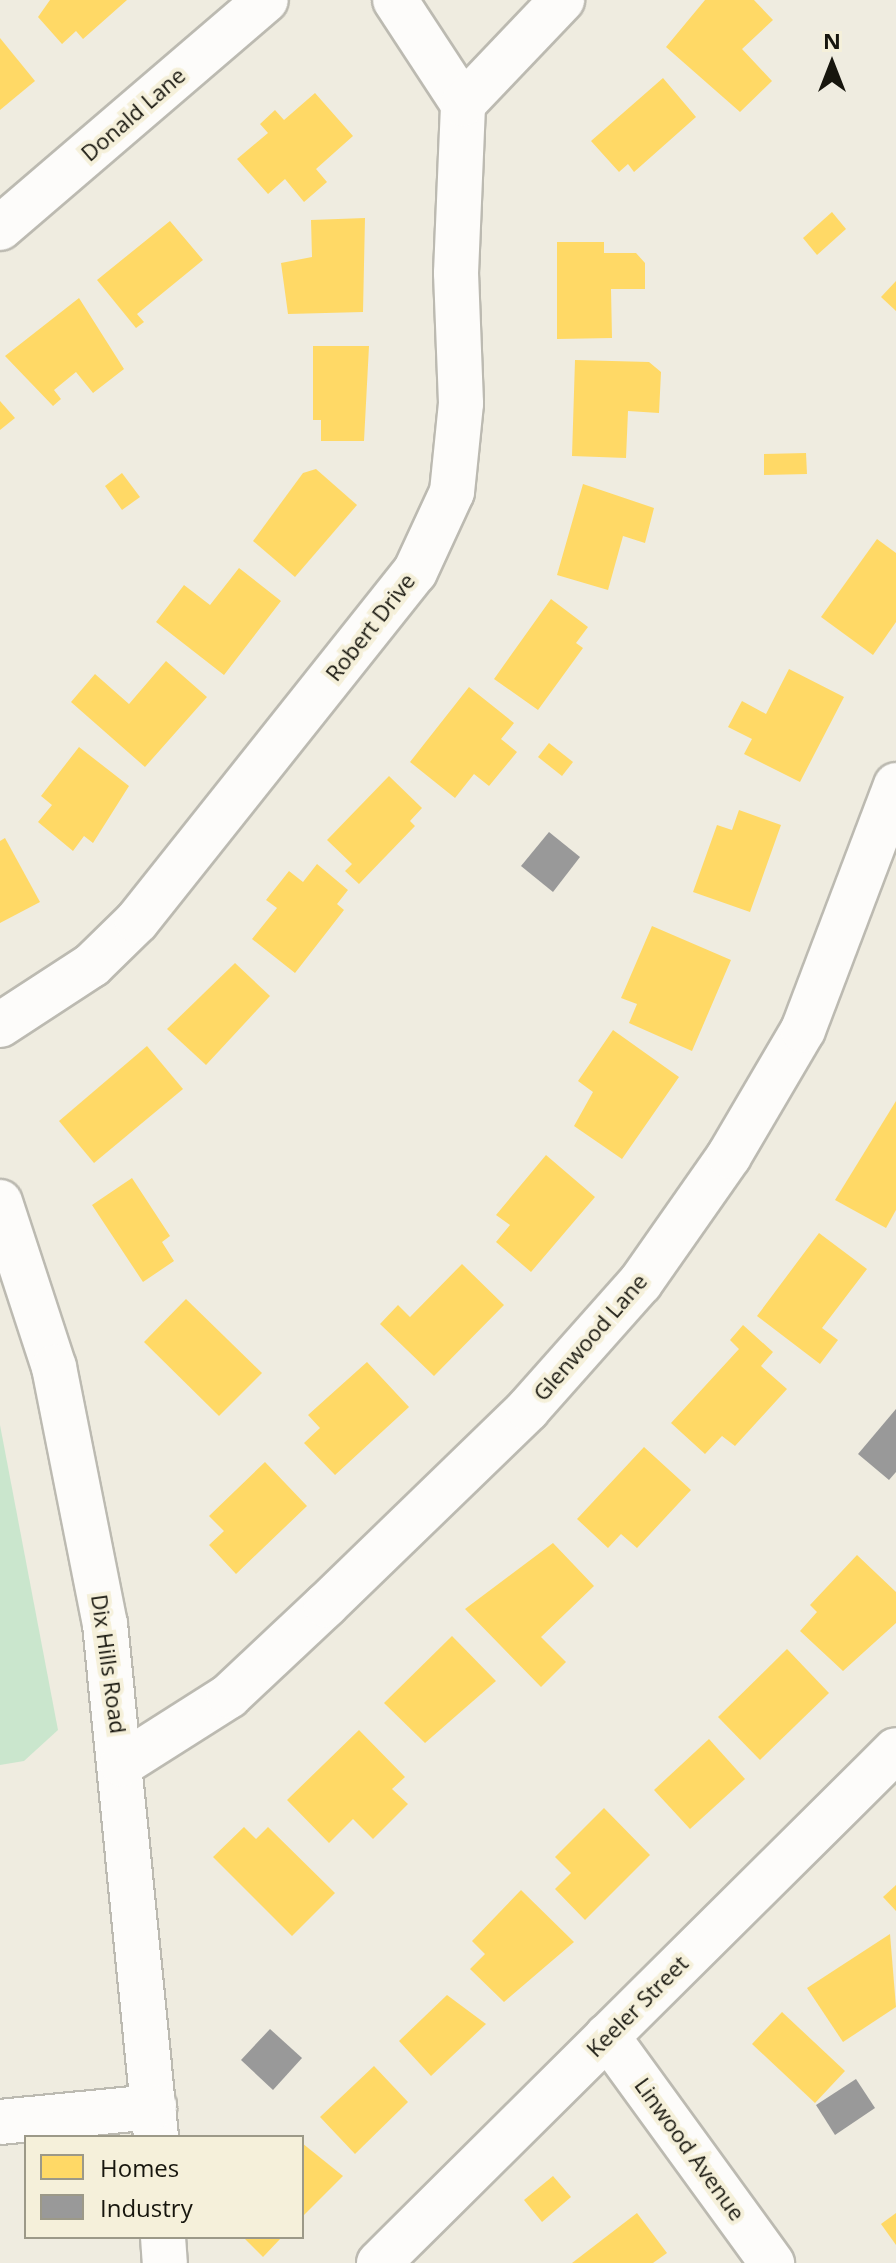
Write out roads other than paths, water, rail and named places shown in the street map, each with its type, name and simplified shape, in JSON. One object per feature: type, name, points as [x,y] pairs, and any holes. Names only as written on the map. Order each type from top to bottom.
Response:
[{"type":"street","name":"Donald Lane","points":[[0,228],[266,0]]},
{"type":"street","points":[[395,0],[463,104],[562,0]]},
{"type":"street","name":"Robert Drive","points":[[0,1025],[92,965],[137,921],[415,572],[452,492],[461,403],[456,273],[463,104]]},
{"type":"street","name":"Glenwood Lane","points":[[122,1764],[229,1696],[528,1409],[640,1283],[729,1156],[803,1030],[896,785]]},
{"type":"street","name":"Dix Hills Road","points":[[0,1202],[54,1367],[81,1486],[122,1764],[155,2122]]},
{"type":"street","name":"Keeler Street","points":[[379,2263],[896,1750]]},
{"type":"street","name":"Linwood Avenue","points":[[607,2036],[772,2263]]},
{"type":"street","points":[[0,2122],[155,2122]]},
{"type":"street","points":[[163,2239],[165,2263]]}]
